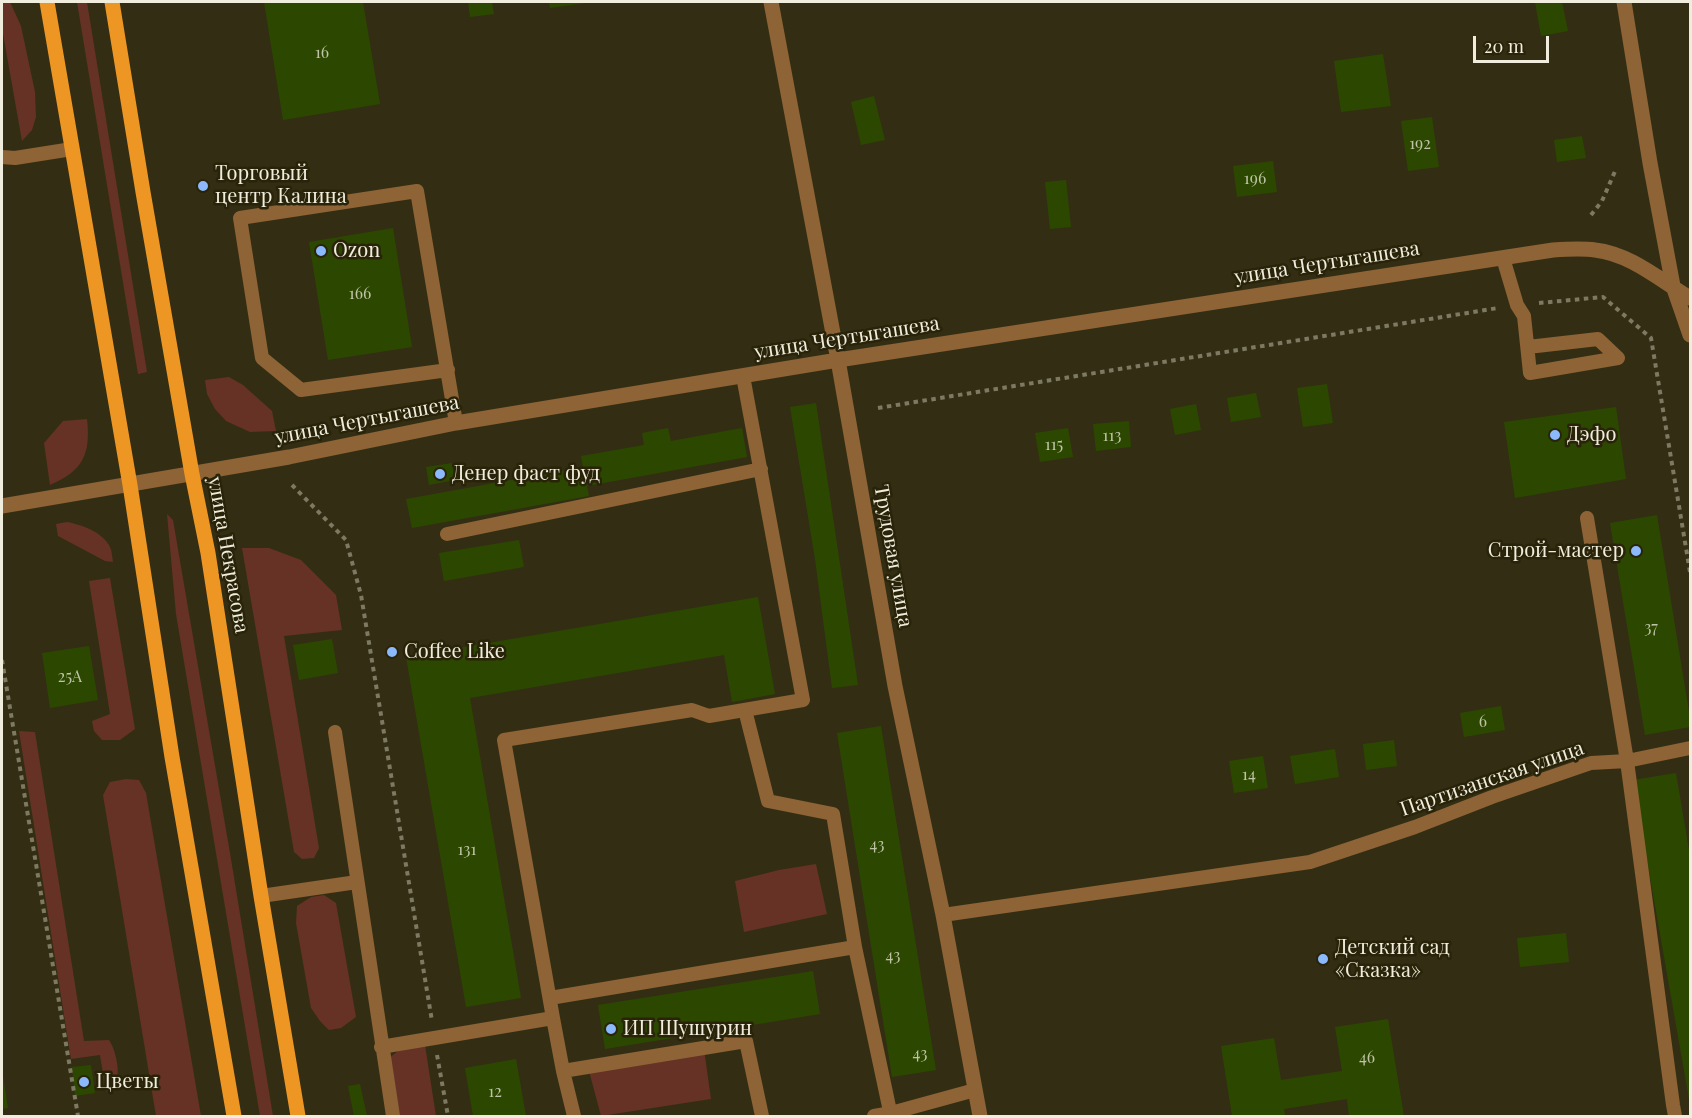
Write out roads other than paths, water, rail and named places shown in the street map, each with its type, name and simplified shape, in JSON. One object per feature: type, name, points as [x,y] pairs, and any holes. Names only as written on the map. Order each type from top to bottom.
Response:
[{"type":"main road","points":[[47,2],[130,485],[172,757],[234,1116]]},
{"type":"main road","name":"улица Некрасова","points":[[112,2],[192,474],[208,554],[298,1116]]},
{"type":"street","name":"Трудовая улица","points":[[771,2],[838,360],[895,686],[943,915],[980,1116]]},
{"type":"street","points":[[1624,2],[1673,286],[1690,335]]},
{"type":"street","name":"улица Чертыгашева","points":[[2,506],[289,457],[456,423],[838,360],[1553,250],[1596,250],[1620,257],[1640,266],[1690,298]]},
{"type":"lane","points":[[2,157],[15,158],[72,149]]},
{"type":"lane","points":[[448,370],[301,390],[262,358],[240,218],[417,191],[448,370],[456,423]]},
{"type":"lane","points":[[1503,258],[1516,305],[1524,316],[1530,373],[1618,358],[1598,339],[1528,347]]},
{"type":"lane","points":[[574,1116],[553,1018],[504,740],[692,710],[708,716],[803,700],[743,376]]},
{"type":"lane","points":[[447,534],[761,469]]},
{"type":"lane","points":[[1587,518],[1627,761],[1671,1094],[1676,1116]]},
{"type":"lane","points":[[745,710],[768,801],[833,814],[855,947],[891,1115]]},
{"type":"lane","points":[[335,732],[393,1116]]},
{"type":"lane","name":"Партизанская улица","points":[[943,915],[1310,862],[1415,827],[1492,797],[1591,763],[1627,761],[1690,748]]},
{"type":"lane","points":[[261,896],[357,882]]},
{"type":"lane","points":[[550,998],[855,947]]},
{"type":"lane","points":[[381,1047],[553,1018]]},
{"type":"lane","points":[[563,1071],[746,1041],[762,1116]]},
{"type":"lane","points":[[874,1116],[891,1115],[975,1090]]},
{"type":"place","name":"Торговый центр Калина","points":[[203,186]]},
{"type":"place","name":"Ozon","points":[[321,251]]},
{"type":"place","name":"Дэфо","points":[[1555,435]]},
{"type":"place","name":"Денер фаст фуд","points":[[440,474]]},
{"type":"place","name":"Строй-мастер","points":[[1636,551]]},
{"type":"place","name":"Coffee Like","points":[[392,652]]},
{"type":"place","name":"Детский сад «Сказка»","points":[[1323,959]]},
{"type":"place","name":"ИП Шушурин","points":[[611,1029]]},
{"type":"place","name":"Цветы","points":[[84,1082]]}]
